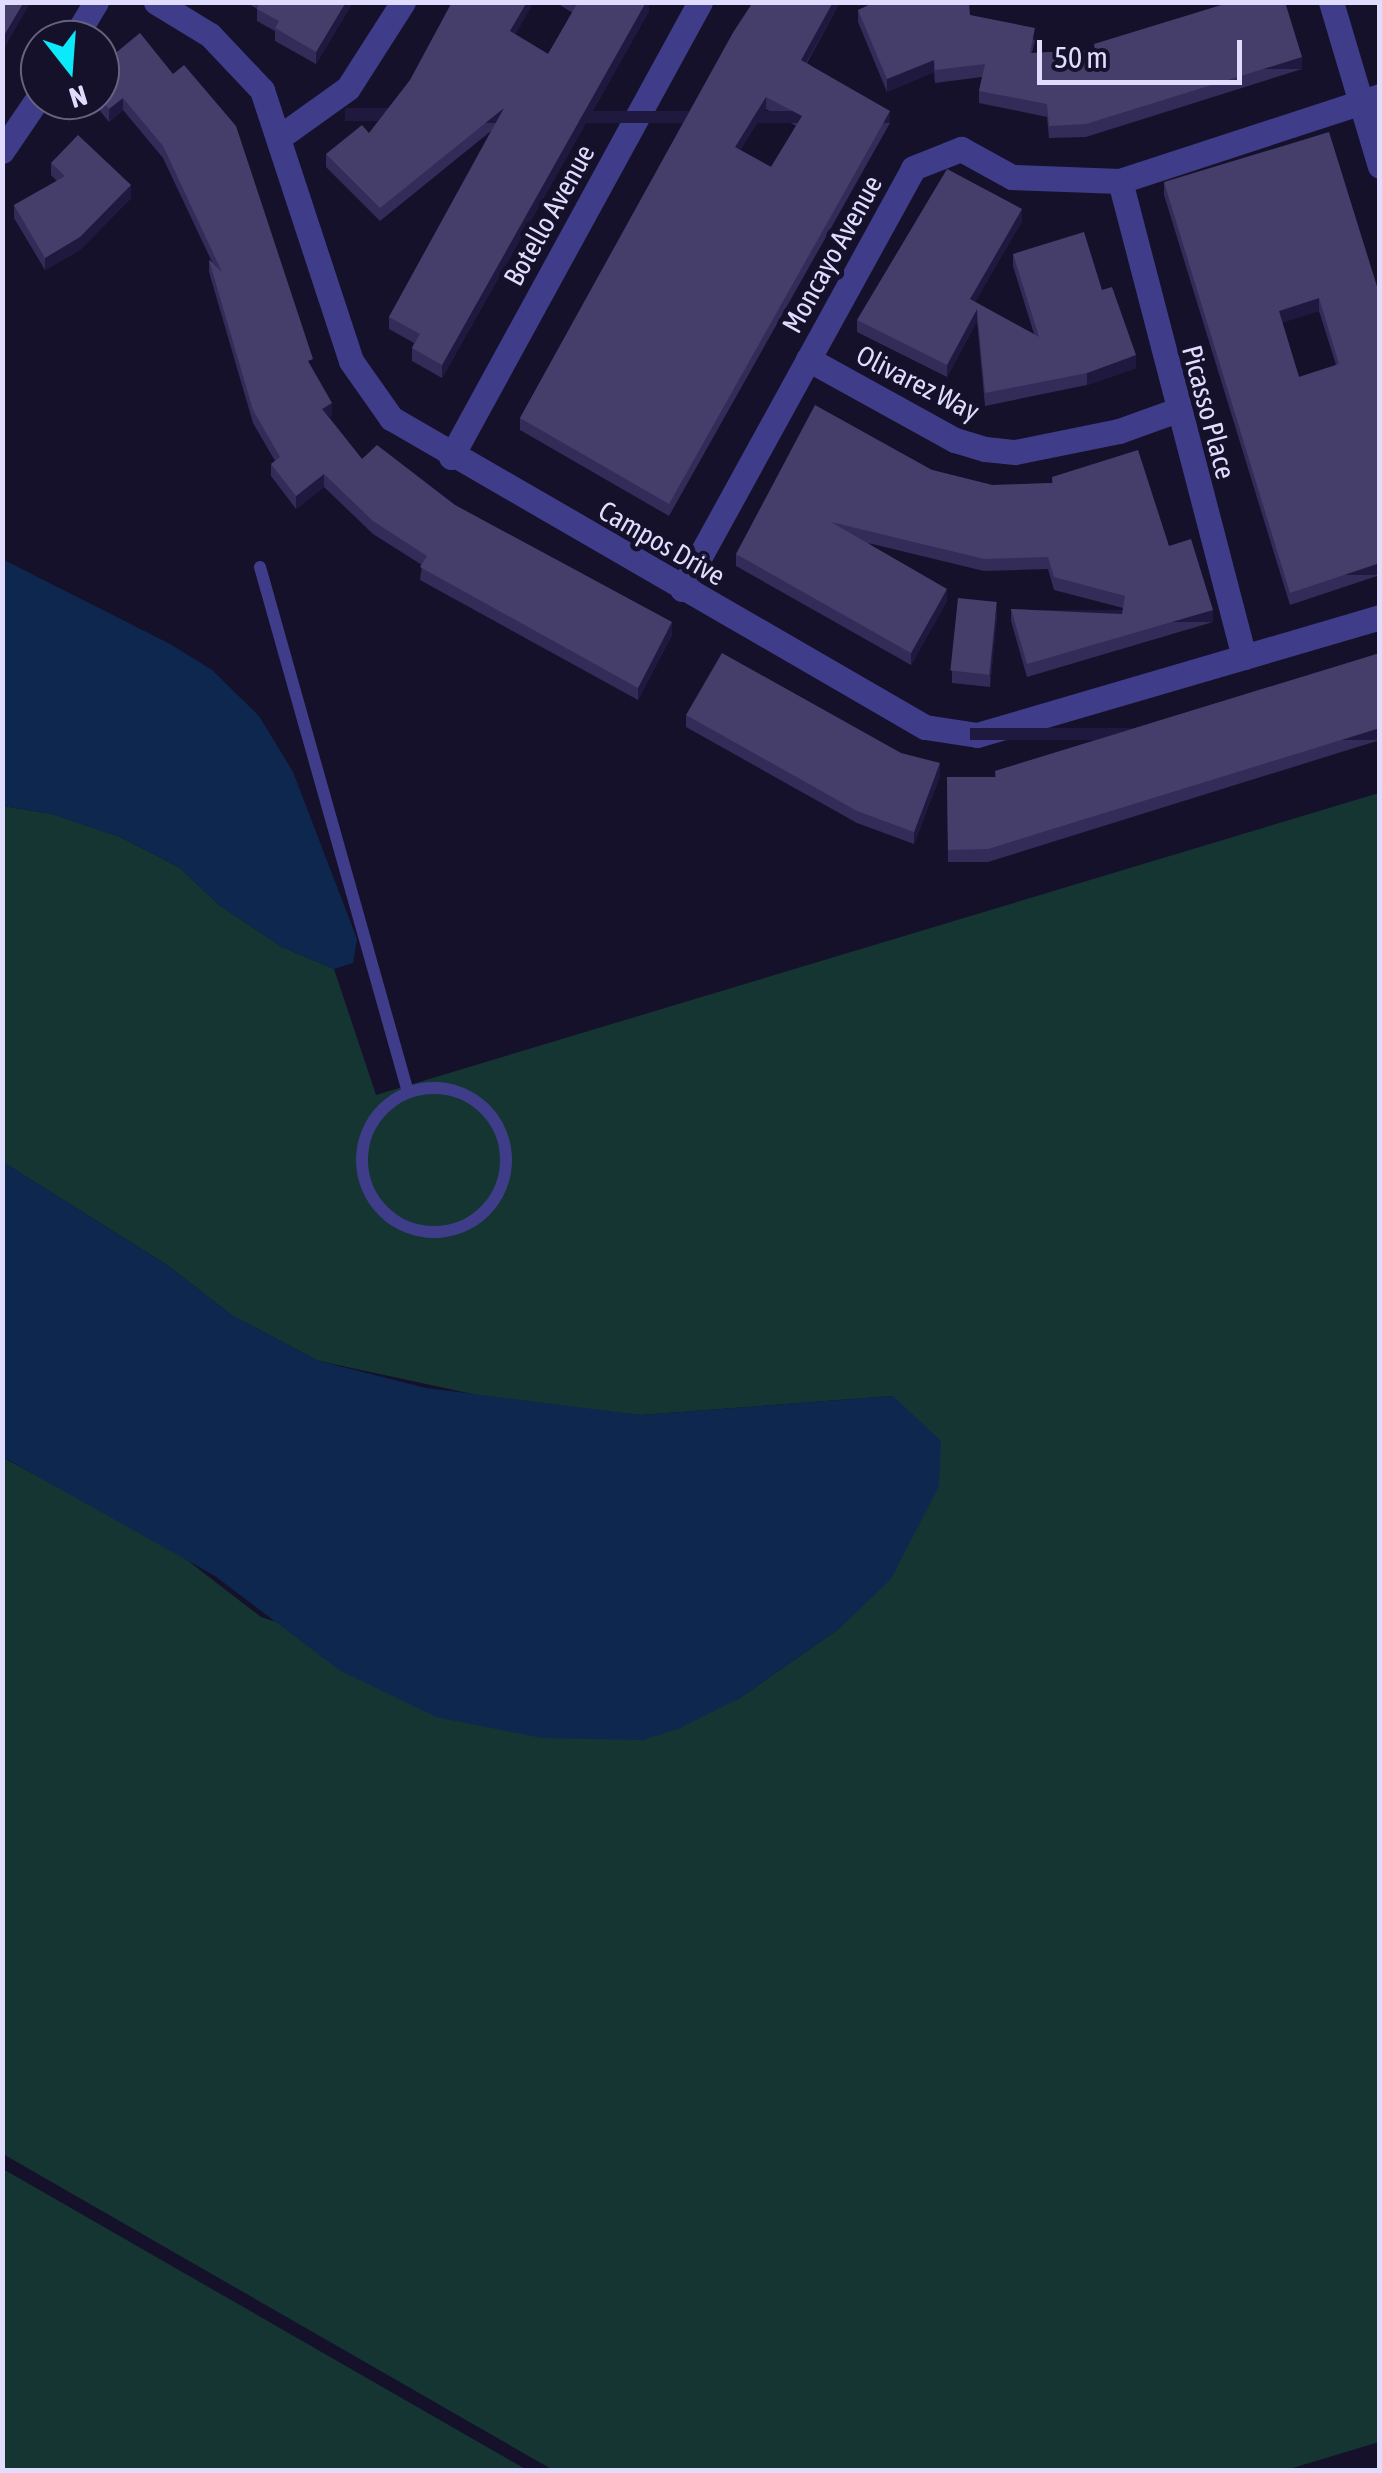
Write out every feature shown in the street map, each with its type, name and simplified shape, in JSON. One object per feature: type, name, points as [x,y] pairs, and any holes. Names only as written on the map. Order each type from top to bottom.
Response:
[{"type":"street","name":"Campos Drive","points":[[156,2],[210,34],[249,76],[281,136],[352,361],[391,418],[451,457],[925,727],[978,736],[1380,617]]},
{"type":"street","points":[[281,136],[348,88],[403,2]]},
{"type":"street","points":[[1331,2],[1369,99],[1380,166]]},
{"type":"street","name":"Botello Avenue","points":[[451,457],[699,3]]},
{"type":"street","name":"Moncayo Avenue","points":[[682,589],[913,168],[932,155],[962,149],[1012,177],[1120,181],[1369,99]]},
{"type":"street","points":[[2,151],[23,120]]},
{"type":"street","name":"Picasso Place","points":[[1120,181],[1244,657]]},
{"type":"street","name":"Olivarez Way","points":[[808,359],[954,440],[985,448],[1015,452],[1119,432],[1177,410]]},
{"type":"lane","points":[[260,567],[408,1092]]},
{"type":"lane","points":[[455,1090],[476,1100],[503,1138],[507,1160],[497,1194],[474,1220],[452,1230],[418,1229],[386,1214],[363,1175],[368,1129],[408,1092],[455,1090]]},
{"type":"green space","points":[[1379,793],[1379,2442],[1286,2470],[553,2470],[3,2154],[2,1457],[174,1550],[261,1617],[643,1740],[740,1698],[840,1628],[893,1396],[640,1415],[496,1399],[319,1361],[233,1316],[167,1265],[3,1162],[3,806],[52,814],[120,837],[180,868],[219,905],[282,947],[334,969],[376,1095]]},
{"type":"green space","points":[[3,2169],[527,2470],[3,2470]]},
{"type":"water","points":[[2,559],[170,644],[212,670],[259,716],[293,772],[357,939],[353,963],[334,969],[282,947],[219,905],[180,868],[120,837],[52,814],[3,806]]},
{"type":"water","points":[[3,1162],[167,1265],[233,1316],[319,1361],[426,1388],[640,1415],[893,1396],[941,1441],[939,1486],[891,1579],[840,1628],[740,1698],[678,1729],[643,1740],[542,1738],[436,1717],[339,1670],[215,1576],[3,1457]]},
{"type":"building","points":[[2,2],[24,2],[2,39]]},
{"type":"building","points":[[260,2],[346,2],[316,52],[275,28],[279,21],[257,9]]},
{"type":"building","points":[[452,2],[527,2],[510,31],[548,54],[578,2],[646,2],[442,365],[412,348],[420,334],[389,317],[504,108],[380,208],[326,154],[362,125],[369,133],[410,80]]},
{"type":"building","points":[[753,2],[833,2],[801,60],[890,111],[669,504],[520,418]],"holes":[[[766,97],[802,116],[771,167],[735,147]]]},
{"type":"building","points":[[875,2],[969,2],[970,15],[1035,28],[1030,53],[1096,50],[1094,44],[1231,2],[1285,2],[1302,57],[1086,124],[1049,126],[1047,104],[979,91],[985,64],[935,70],[934,60],[887,79],[858,10]]},
{"type":"building","points":[[140,33],[173,74],[184,65],[236,126],[313,359],[308,361],[332,403],[322,409],[362,459],[377,445],[455,505],[672,622],[638,688],[420,567],[427,556],[373,521],[324,474],[296,496],[271,464],[280,457],[253,410],[209,260],[222,272],[163,146],[123,98],[120,100],[120,50]]},
{"type":"building","points":[[1329,132],[1380,296],[1380,563],[1290,593],[1164,182]],"holes":[[[1319,298],[1339,364],[1299,377],[1279,311]]]},
{"type":"building","points":[[78,135],[131,185],[80,237],[45,258],[14,205],[65,176],[51,163]]},
{"type":"building","points":[[947,169],[1022,209],[970,299],[1039,337],[1013,254],[1084,232],[1102,290],[1112,287],[1136,355],[1087,373],[985,393],[977,309],[947,365],[857,320]]},
{"type":"building","points":[[815,405],[932,470],[992,485],[1053,483],[1052,477],[1138,450],[1169,546],[1191,539],[1213,610],[1027,664],[1011,609],[1122,614],[1125,596],[1054,577],[1048,557],[984,559],[831,522],[947,589],[911,653],[736,554]]},
{"type":"building","points":[[958,598],[997,602],[989,675],[950,671]]},
{"type":"building","points":[[722,653],[901,753],[940,763],[914,832],[857,811],[686,715]]},
{"type":"building","points":[[1380,653],[1380,728],[988,849],[948,850],[947,777],[996,777],[995,771]]}]
